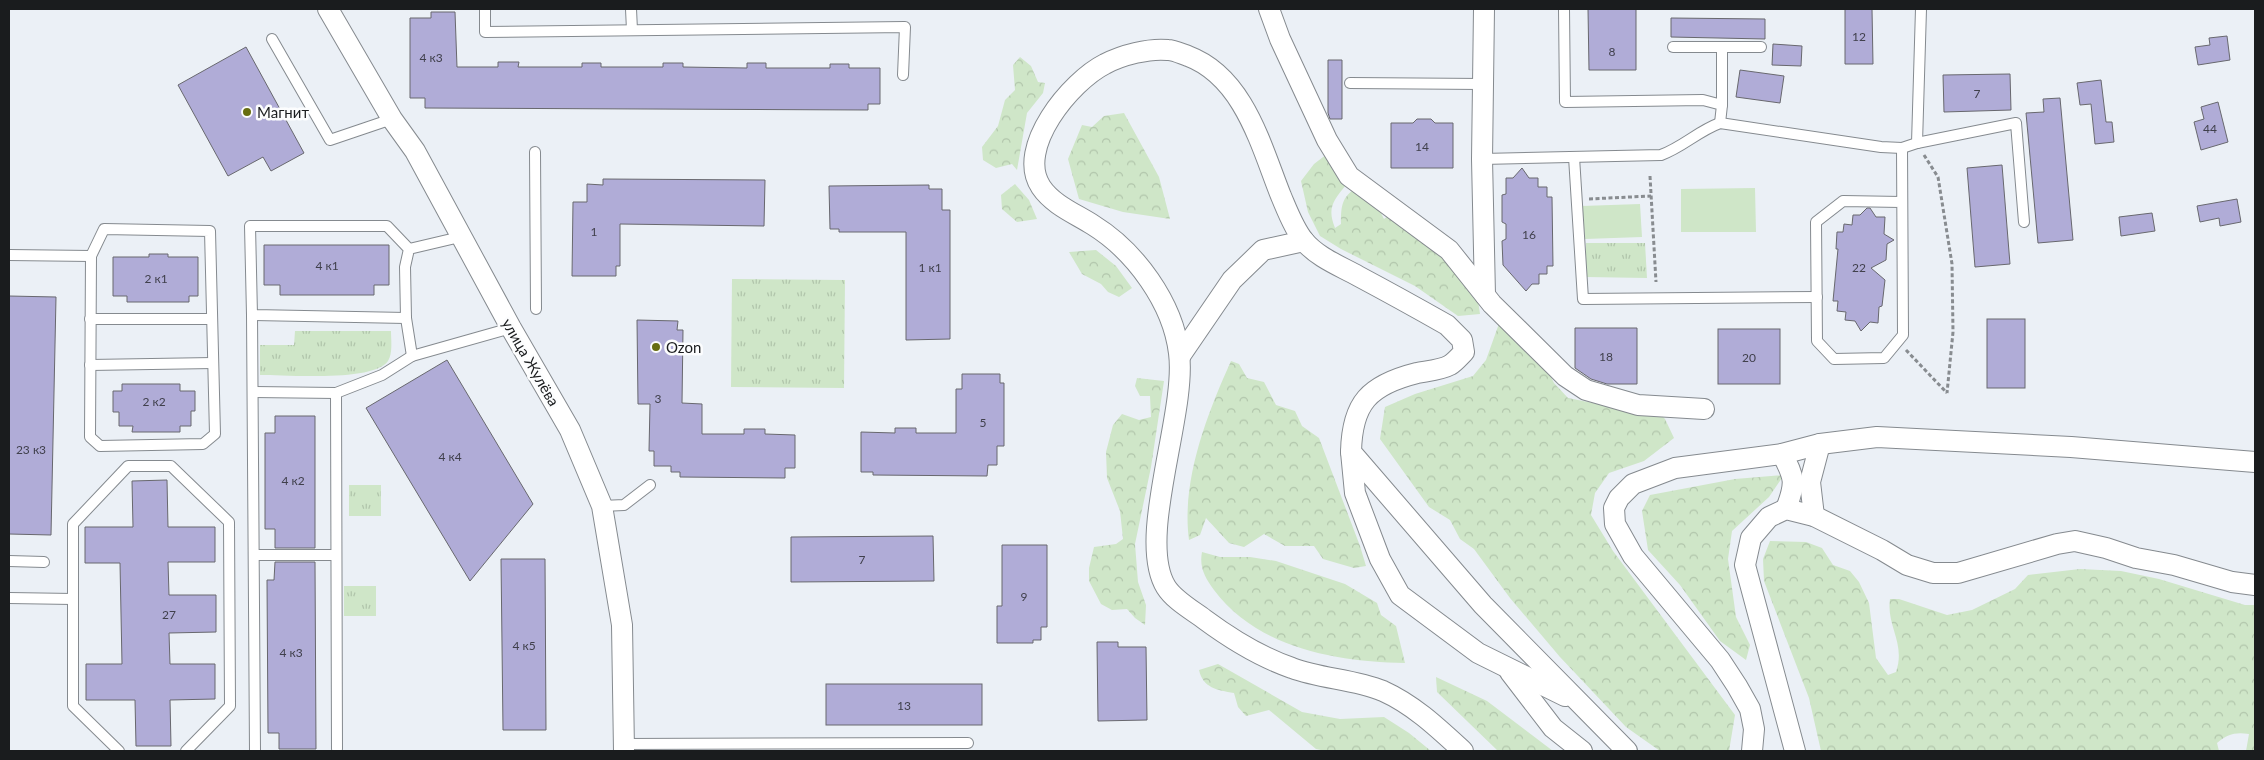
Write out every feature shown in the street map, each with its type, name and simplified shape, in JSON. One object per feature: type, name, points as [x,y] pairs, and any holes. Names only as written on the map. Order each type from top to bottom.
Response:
[{"type":"street","name":"улица Жулёва","points":[[328,9],[392,118],[415,151],[460,237],[570,430],[602,506],[622,625],[624,748]]},
{"type":"street","points":[[1269,9],[1280,39],[1327,140],[1349,176],[1449,250],[1485,296],[1565,376],[1586,390],[1638,405],[1704,408]]},
{"type":"street","points":[[1484,9],[1482,159],[1485,296]]},
{"type":"street","points":[[1463,751],[1429,720],[1404,702],[1378,689],[1293,669],[1246,647],[1193,611],[1167,590],[1156,565],[1157,538],[1178,396],[1180,356],[1174,327],[1158,292],[1135,263],[1111,237],[1067,211],[1040,186],[1034,162],[1038,143],[1049,120],[1060,104],[1084,78],[1105,64],[1133,54],[1169,50],[1194,58],[1220,76],[1245,108],[1287,210],[1304,241],[1323,256],[1446,325],[1462,340],[1464,352],[1450,365],[1404,376],[1382,387],[1361,402],[1351,427],[1351,452],[1355,493],[1380,559],[1400,596],[1478,654],[1579,703]]},
{"type":"street","points":[[1180,356],[1232,280],[1263,250],[1304,241]]},
{"type":"street","points":[[1752,751],[1754,730],[1750,708],[1720,660],[1633,556],[1615,524],[1614,508],[1619,498],[1633,484],[1674,468],[1782,454],[1820,444],[1877,437],[1945,439],[2255,462]]},
{"type":"street","points":[[1814,516],[1810,482],[1820,444]]},
{"type":"street","points":[[1351,452],[1484,605],[1627,751]]},
{"type":"street","points":[[1782,454],[1793,476],[1794,489],[1786,509]]},
{"type":"street","points":[[1796,751],[1745,565],[1751,538],[1769,517],[1786,509],[1814,516],[1907,565],[1933,573],[1958,573],[2057,544],[2075,541],[2106,548],[2136,558],[2174,565],[2232,582],[2255,585]]},
{"type":"street","points":[[1507,668],[1553,728],[1582,751]]},
{"type":"lane","points":[[485,9],[485,32],[905,27],[903,75]]},
{"type":"lane","points":[[631,9],[632,30]]},
{"type":"lane","points":[[1564,9],[1565,102],[1703,100],[1722,105]]},
{"type":"lane","points":[[1917,144],[1921,9]]},
{"type":"lane","points":[[272,39],[330,140],[392,118]]},
{"type":"lane","points":[[1673,47],[1761,47]]},
{"type":"lane","points":[[1720,123],[1722,105],[1722,47]]},
{"type":"lane","points":[[1350,83],[1483,84]]},
{"type":"lane","points":[[1482,159],[1661,155],[1675,150],[1706,128],[1720,123],[1902,148],[2016,123],[2024,222]]},
{"type":"lane","points":[[1901,202],[1842,201],[1816,222],[1817,341],[1834,359],[1884,358],[1903,335],[1902,148]]},
{"type":"lane","points":[[535,152],[536,309]]},
{"type":"lane","points":[[1574,157],[1583,299],[1817,297]]},
{"type":"lane","points":[[255,751],[254,392],[250,226],[387,226],[409,249]]},
{"type":"lane","points":[[104,230],[210,231],[215,434],[203,444],[100,446],[90,437],[91,256],[104,230]]},
{"type":"lane","points":[[409,249],[460,237]]},
{"type":"lane","points":[[409,249],[405,268],[406,318],[412,356]]},
{"type":"lane","points":[[9,254],[91,256]]},
{"type":"lane","points":[[252,315],[406,318]]},
{"type":"lane","points":[[90,318],[212,318]]},
{"type":"lane","points":[[254,392],[336,393],[382,375],[412,356],[511,328]]},
{"type":"lane","points":[[90,365],[213,363]]},
{"type":"lane","points":[[336,393],[337,749]]},
{"type":"lane","points":[[119,751],[73,706],[73,524],[128,466],[171,466],[229,522],[230,706],[186,751]]},
{"type":"lane","points":[[602,506],[624,504],[650,485]]},
{"type":"lane","points":[[254,555],[336,555]]},
{"type":"lane","points":[[9,560],[44,562]]},
{"type":"lane","points":[[9,598],[73,599]]},
{"type":"lane","points":[[624,748],[968,744]]},
{"type":"path","points":[[1898,342],[1947,393],[1953,332],[1952,264],[1938,177],[1917,144]]},
{"type":"path","points":[[1650,176],[1656,282]]},
{"type":"path","points":[[1576,199],[1651,196]]},
{"type":"green space","points":[[1020,57],[1031,66],[1038,82],[1045,83],[1043,93],[1027,113],[1017,170],[1012,164],[996,168],[983,160],[982,147],[998,126],[1005,100],[1015,90],[1013,65]]},
{"type":"green space","points":[[1124,113],[1159,177],[1170,219],[1123,212],[1079,199],[1068,159],[1082,125],[1092,127],[1104,116]]},
{"type":"green space","points":[[1327,154],[1346,185],[1333,205],[1332,215],[1335,228],[1341,224],[1342,205],[1346,197],[1353,190],[1378,207],[1384,219],[1394,211],[1475,281],[1480,314],[1458,316],[1415,286],[1341,249],[1320,236],[1308,212],[1301,181],[1314,164]]},
{"type":"green space","points":[[1015,184],[1029,200],[1037,219],[1017,222],[1002,209],[1001,195]]},
{"type":"green space","points":[[1755,188],[1756,232],[1681,232],[1681,189]]},
{"type":"green space","points":[[1640,204],[1642,237],[1585,239],[1582,206]]},
{"type":"green space","points":[[1586,243],[1645,243],[1647,278],[1586,277]]},
{"type":"green space","points":[[1096,250],[1116,266],[1132,288],[1119,297],[1108,292],[1101,284],[1082,274],[1069,252]]},
{"type":"green space","points":[[732,279],[845,280],[844,388],[731,387]]},
{"type":"green space","points":[[1501,318],[1543,361],[1554,383],[1568,398],[1613,407],[1657,411],[1665,419],[1674,438],[1644,461],[1609,473],[1595,493],[1591,515],[1613,551],[1735,715],[1729,751],[1660,751],[1626,727],[1560,657],[1510,598],[1474,549],[1460,539],[1450,520],[1429,507],[1380,439],[1385,407],[1415,394],[1473,376],[1486,360]]},
{"type":"green space","points":[[295,331],[391,331],[391,354],[388,361],[380,368],[348,375],[260,375],[260,345],[294,345]]},
{"type":"green space","points":[[1231,361],[1239,364],[1247,378],[1264,382],[1276,405],[1295,411],[1302,426],[1319,438],[1366,566],[1354,568],[1323,559],[1314,546],[1285,546],[1264,534],[1244,547],[1229,543],[1206,518],[1200,535],[1189,540],[1189,495],[1192,471],[1205,425]]},
{"type":"green space","points":[[1137,378],[1164,381],[1151,467],[1135,544],[1138,582],[1146,605],[1145,625],[1127,609],[1112,610],[1101,604],[1089,581],[1089,568],[1094,547],[1116,544],[1123,539],[1120,511],[1107,478],[1106,452],[1113,425],[1122,414],[1139,420],[1151,417],[1150,396],[1140,396],[1135,386]]},
{"type":"green space","points":[[1784,475],[1769,497],[1732,531],[1728,559],[1736,617],[1750,645],[1746,660],[1720,641],[1680,585],[1648,550],[1642,511],[1650,495],[1735,479]]},
{"type":"green space","points":[[349,485],[381,485],[381,516],[349,516]]},
{"type":"green space","points":[[1770,541],[1806,542],[1822,548],[1833,565],[1850,571],[1859,582],[1869,603],[1876,658],[1888,675],[1896,672],[1899,652],[1891,618],[1890,599],[1899,599],[1947,615],[1972,610],[2015,589],[2028,575],[2080,569],[2121,571],[2159,579],[2245,605],[2255,605],[2255,751],[2246,751],[2249,734],[2240,733],[2232,734],[2217,743],[2219,751],[1821,751],[1809,698],[1764,581],[1763,559]]},
{"type":"green space","points":[[1202,552],[1220,557],[1250,557],[1276,561],[1345,584],[1377,603],[1381,615],[1396,626],[1405,663],[1379,662],[1326,655],[1300,648],[1252,626],[1232,610],[1214,590],[1208,581],[1201,563]]},
{"type":"green space","points":[[344,586],[376,586],[376,616],[344,616]]},
{"type":"green space","points":[[1218,664],[1302,712],[1340,719],[1384,717],[1409,733],[1431,751],[1326,751],[1316,749],[1269,710],[1246,716],[1238,707],[1234,693],[1217,689],[1207,684],[1199,670]]},
{"type":"green space","points":[[1436,677],[1487,701],[1553,751],[1498,751],[1437,692]]},
{"type":"building","points":[[1588,9],[1636,9],[1636,70],[1589,70]]},
{"type":"building","points":[[1845,9],[1872,9],[1873,64],[1845,64]]},
{"type":"building","points":[[431,12],[455,12],[457,67],[498,67],[498,62],[519,62],[518,67],[582,67],[582,63],[601,63],[601,67],[663,67],[663,63],[683,63],[683,67],[747,68],[747,63],[766,63],[766,68],[830,68],[830,64],[849,64],[849,68],[880,68],[880,104],[868,104],[868,110],[425,108],[425,98],[410,98],[410,18],[431,18]]},
{"type":"building","points":[[1671,18],[1765,19],[1765,39],[1671,37]]},
{"type":"building","points":[[2227,36],[2230,60],[2198,65],[2195,47],[2210,45],[2209,38]]},
{"type":"building","points":[[1773,44],[1802,46],[1801,66],[1772,65]]},
{"type":"building","points":[[246,47],[304,153],[271,171],[263,157],[228,176],[178,85]]},
{"type":"building","points":[[1328,60],[1342,60],[1342,119],[1330,119],[1328,113]]},
{"type":"building","points":[[1740,70],[1784,76],[1780,103],[1736,97]]},
{"type":"building","points":[[2010,74],[2011,110],[1944,112],[1943,75]]},
{"type":"building","points":[[2101,80],[2106,122],[2112,122],[2114,142],[2095,144],[2091,104],[2080,105],[2077,83]]},
{"type":"building","points":[[2060,98],[2073,240],[2038,243],[2026,113],[2044,112],[2043,99]]},
{"type":"building","points":[[2218,102],[2228,142],[2201,150],[2194,122],[2204,119],[2201,107]]},
{"type":"building","points":[[1417,119],[1431,119],[1435,123],[1453,123],[1453,168],[1391,168],[1391,123],[1413,123]]},
{"type":"building","points":[[2002,165],[2010,264],[1975,267],[1967,168]]},
{"type":"building","points":[[1522,168],[1529,178],[1538,178],[1538,187],[1547,187],[1547,197],[1552,197],[1553,266],[1547,266],[1547,274],[1539,274],[1539,284],[1532,284],[1526,291],[1503,265],[1502,241],[1506,239],[1506,224],[1502,222],[1502,195],[1506,194],[1506,178],[1513,178]]},
{"type":"building","points":[[603,179],[765,180],[764,226],[620,224],[620,266],[616,266],[616,276],[572,276],[573,202],[587,202],[587,184],[603,185]]},
{"type":"building","points":[[929,185],[929,189],[942,189],[942,210],[950,210],[950,339],[906,340],[906,232],[839,232],[839,229],[830,229],[829,186]]},
{"type":"building","points":[[2237,199],[2241,222],[2220,226],[2219,218],[2200,222],[2197,206]]},
{"type":"building","points":[[1867,208],[1870,208],[1876,217],[1885,217],[1884,234],[1894,240],[1887,244],[1886,260],[1871,268],[1885,280],[1882,306],[1879,307],[1878,323],[1870,322],[1861,331],[1855,321],[1845,320],[1846,312],[1837,311],[1838,301],[1833,301],[1838,249],[1836,249],[1837,232],[1843,232],[1844,224],[1852,225],[1853,215],[1860,215]]},
{"type":"building","points":[[2152,213],[2155,231],[2121,236],[2119,217]]},
{"type":"building","points":[[264,245],[389,245],[389,285],[374,285],[374,295],[280,295],[280,285],[264,285]]},
{"type":"building","points":[[149,254],[168,254],[168,257],[198,257],[198,296],[189,296],[189,302],[127,302],[127,296],[113,296],[113,257],[149,257]]},
{"type":"building","points":[[9,296],[56,297],[51,535],[9,534]]},
{"type":"building","points":[[1987,319],[2025,319],[2025,388],[1987,388]]},
{"type":"building","points":[[637,320],[678,321],[677,330],[683,330],[682,403],[702,404],[702,434],[744,434],[744,429],[765,429],[765,434],[795,435],[795,468],[785,468],[785,478],[680,477],[680,472],[671,472],[671,466],[654,466],[654,451],[649,451],[650,404],[638,404]]},
{"type":"building","points":[[1575,328],[1637,328],[1637,384],[1607,384],[1591,379],[1575,368]]},
{"type":"building","points":[[1718,329],[1780,329],[1780,384],[1718,384]]},
{"type":"building","points":[[447,360],[533,504],[470,581],[366,408]]},
{"type":"building","points":[[962,374],[1000,374],[1000,383],[1004,383],[1004,446],[997,446],[997,465],[988,465],[987,476],[873,475],[873,472],[861,472],[861,432],[895,433],[895,428],[916,428],[916,433],[956,433],[956,389],[962,389]]},
{"type":"building","points":[[122,384],[180,384],[180,391],[195,391],[195,411],[191,411],[191,426],[180,426],[180,432],[132,432],[133,426],[119,426],[119,412],[113,412],[113,391],[122,391]]},
{"type":"building","points":[[275,416],[315,416],[315,548],[275,548],[275,529],[265,529],[265,433],[275,433]]},
{"type":"building","points":[[167,480],[168,527],[215,527],[215,562],[168,562],[169,595],[216,595],[216,632],[169,633],[170,664],[215,664],[215,699],[170,700],[171,746],[136,746],[135,700],[86,700],[86,664],[122,664],[120,563],[85,563],[85,527],[133,527],[132,481]]},
{"type":"building","points":[[933,536],[934,581],[791,582],[791,537]]},
{"type":"building","points":[[1002,545],[1047,545],[1047,627],[1041,627],[1041,640],[1033,640],[1033,643],[997,643],[997,606],[1002,606]]},
{"type":"building","points":[[501,559],[545,559],[546,730],[503,730]]},
{"type":"building","points":[[275,562],[315,562],[316,749],[279,749],[279,733],[268,733],[267,580],[274,580]]},
{"type":"building","points":[[1097,642],[1118,642],[1118,647],[1146,647],[1147,720],[1098,721]]},
{"type":"building","points":[[826,684],[982,684],[982,725],[826,725]]},
{"type":"place","name":"Магнит","points":[[247,112]]},
{"type":"place","name":"Ozon","points":[[656,347]]}]
